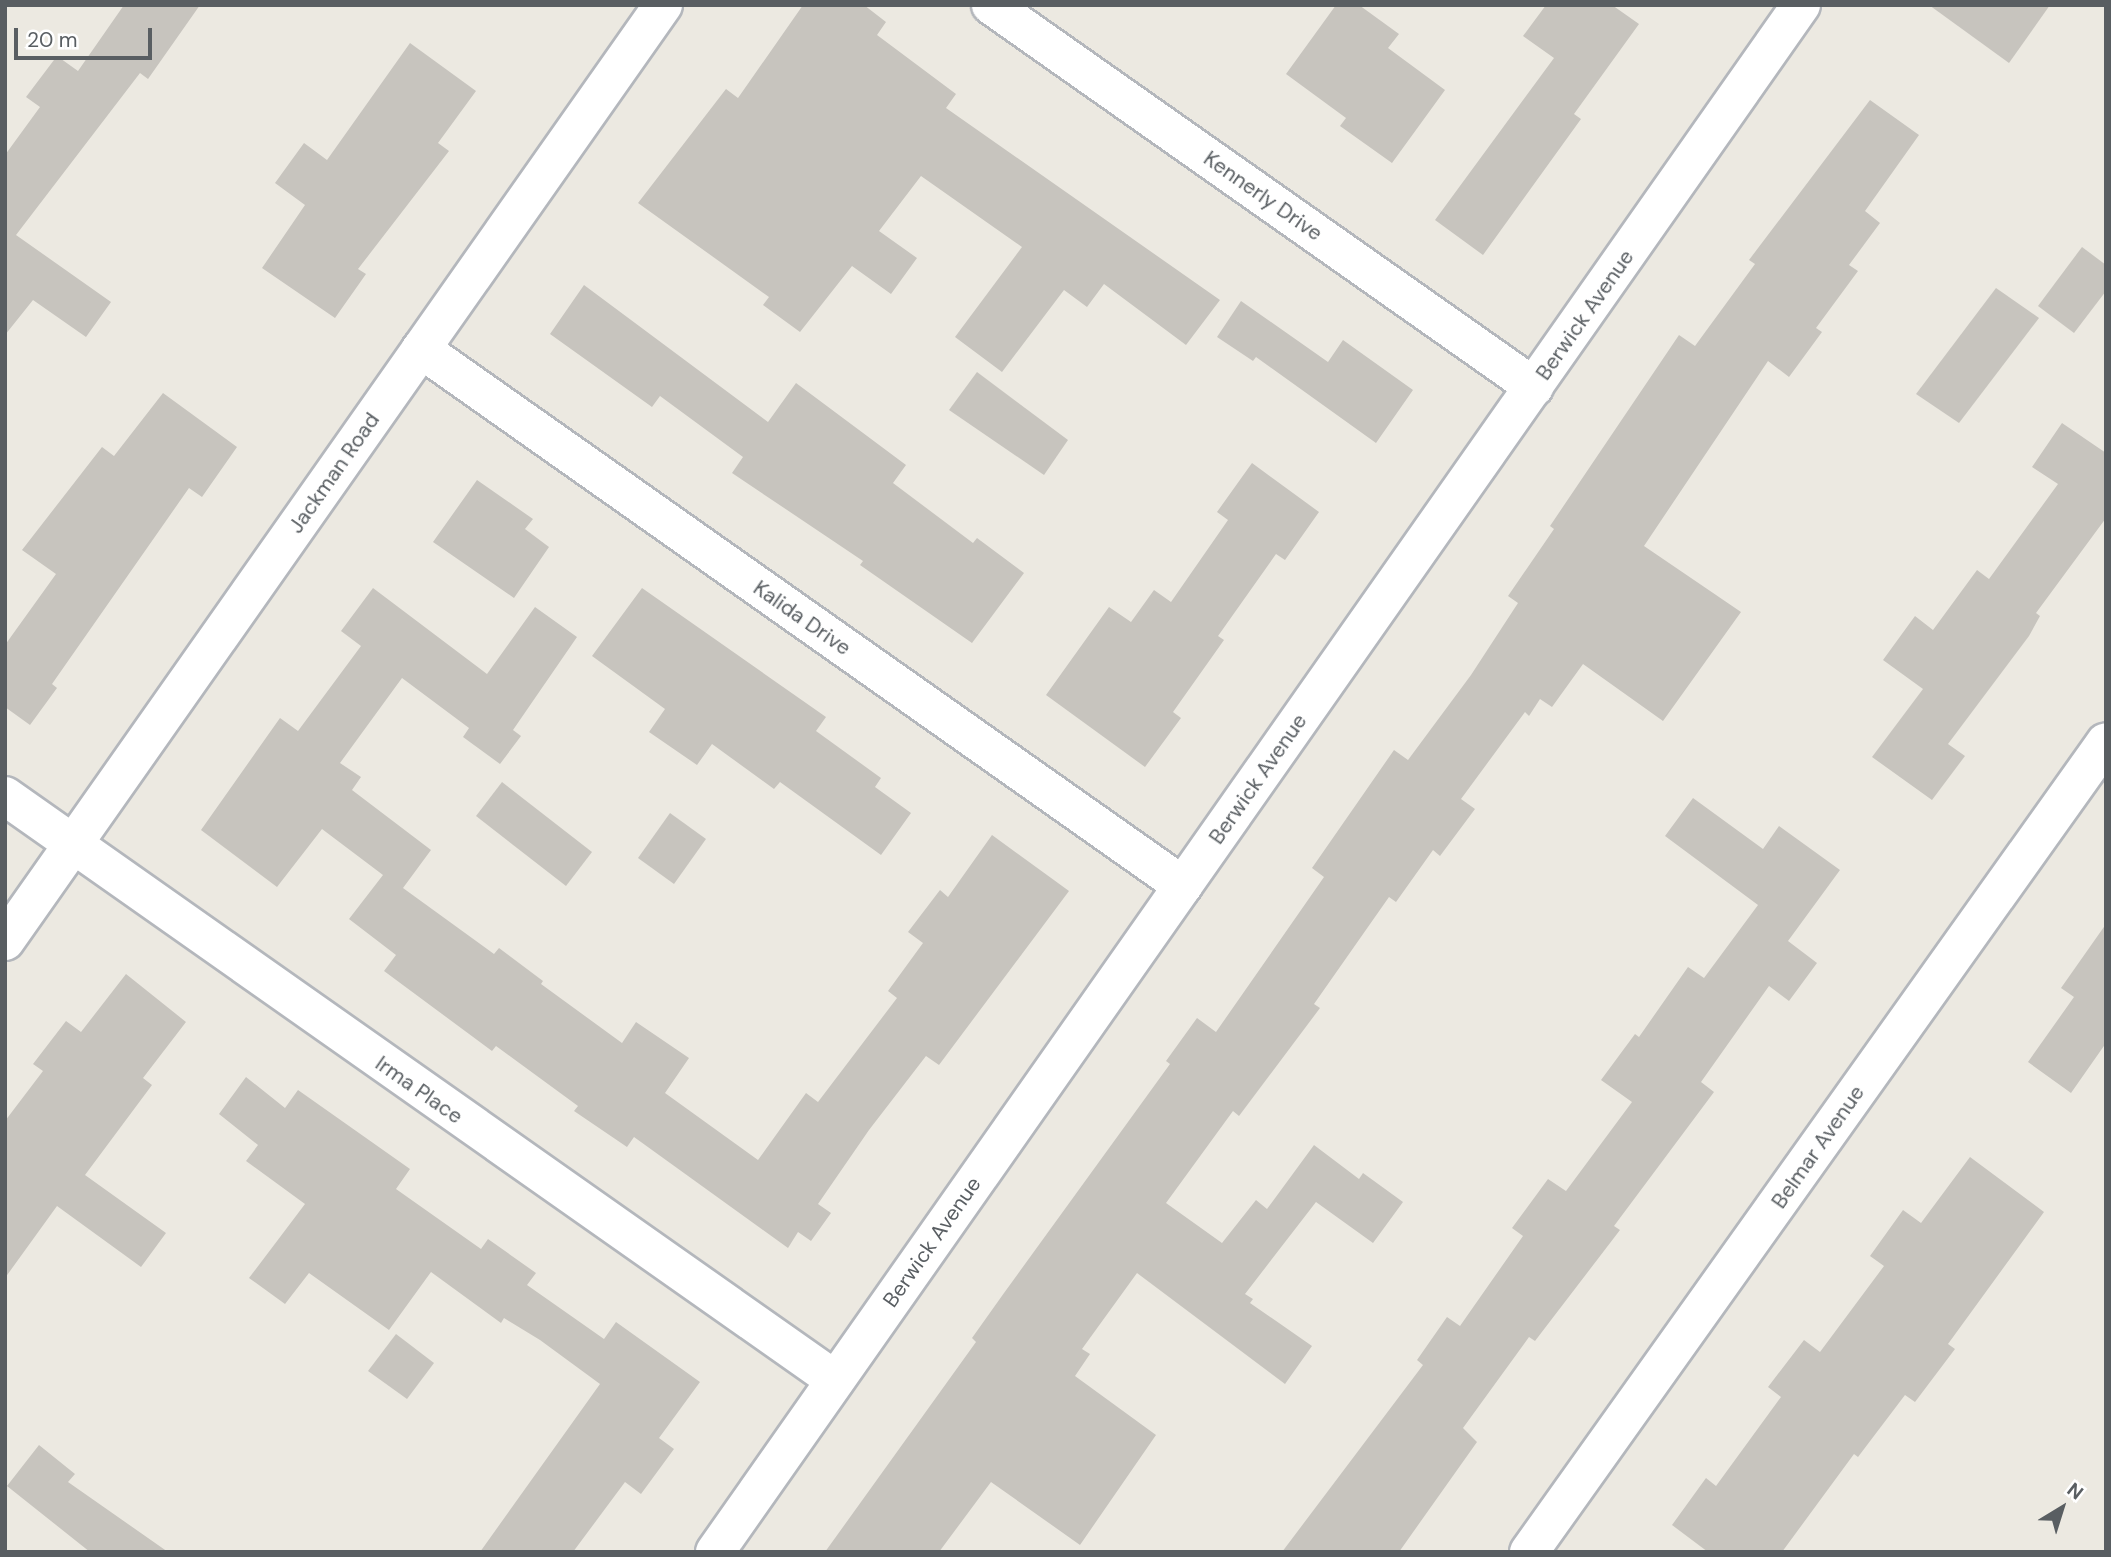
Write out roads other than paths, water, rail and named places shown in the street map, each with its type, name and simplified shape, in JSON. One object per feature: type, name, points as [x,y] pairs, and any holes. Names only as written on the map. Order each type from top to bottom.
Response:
[{"type":"street","name":"Jackman Road","points":[[5,942],[663,5]]},
{"type":"street","name":"Kennerly Drive","points":[[991,5],[1534,387]]},
{"type":"street","name":"Berwick Avenue","points":[[716,1552],[1801,5]]},
{"type":"street","name":"Kalida Drive","points":[[421,349],[1183,886]]},
{"type":"street","name":"Belmar Avenue","points":[[1529,1552],[2106,742]]},
{"type":"street","name":"Irma Place","points":[[5,796],[835,1380]]}]
